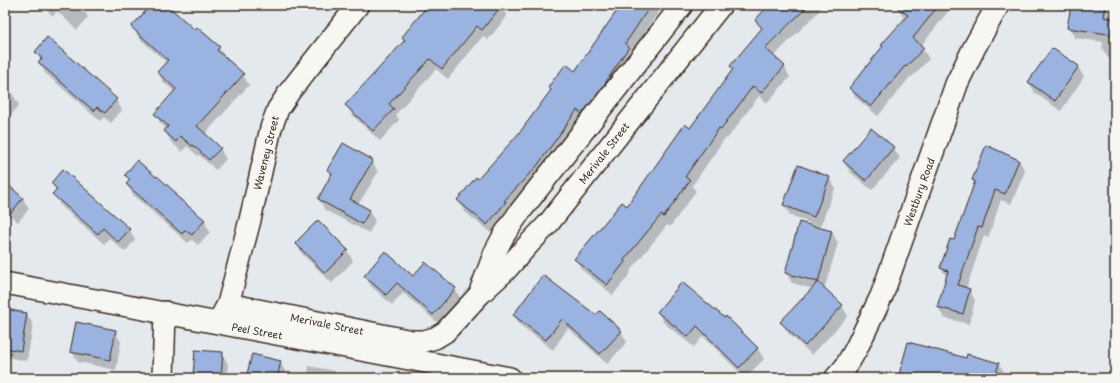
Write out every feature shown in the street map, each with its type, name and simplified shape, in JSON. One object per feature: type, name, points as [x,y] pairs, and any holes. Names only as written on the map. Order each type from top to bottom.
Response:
[{"type":"main road","name":"Westbury Road","points":[[836,378],[845,368],[856,349],[882,295],[957,83],[974,48],[998,5]]},
{"type":"street","name":"Waveney Street","points":[[220,324],[228,304],[250,220],[271,128],[278,109],[358,5]]},
{"type":"street","name":"Merivale Street","points":[[480,294],[504,235],[519,213],[682,5]]},
{"type":"street","name":"Merivale Street","points":[[228,304],[412,341],[424,341],[436,338],[445,332],[480,294],[505,271],[548,224],[721,5]]},
{"type":"street","name":"Peel Street","points":[[5,283],[510,378]]},
{"type":"street","points":[[163,378],[165,312]]},
{"type":"building","points":[[151,5],[167,5],[195,30],[197,27],[220,47],[217,50],[244,74],[197,126],[221,148],[209,160],[193,145],[192,146],[180,136],[176,142],[164,131],[168,126],[154,114],[176,89],[157,72],[168,60],[131,27]]},
{"type":"building","points":[[428,5],[502,5],[482,30],[477,26],[442,69],[430,59],[389,104],[394,109],[373,131],[345,105],[405,40],[402,37]]},
{"type":"building","points":[[621,5],[651,5],[625,44],[629,47],[600,91],[582,114],[577,110],[537,166],[504,201],[506,202],[487,225],[457,200],[476,177],[478,179],[520,132],[551,90],[548,87],[566,64],[575,71]]},
{"type":"building","points":[[769,5],[809,5],[765,48],[785,66],[761,93],[753,86],[721,129],[719,128],[685,177],[690,180],[664,217],[661,215],[624,260],[625,262],[607,285],[574,259],[622,202],[627,206],[685,124],[690,128],[733,69],[730,66],[762,28],[755,20]]},
{"type":"building","points":[[894,5],[939,5],[913,38],[924,48],[906,67],[905,66],[871,107],[849,88],[883,46],[881,45],[908,15]]},
{"type":"building","points":[[1071,5],[1106,5],[1104,17],[1115,19],[1115,35],[1067,28]]},
{"type":"building","points":[[47,37],[117,99],[105,113],[97,107],[94,111],[38,62],[42,58],[35,52]]},
{"type":"building","points":[[1052,48],[1079,66],[1055,101],[1028,82]]},
{"type":"building","points":[[871,128],[894,147],[866,181],[843,161]]},
{"type":"building","points":[[343,143],[373,160],[350,199],[370,210],[362,224],[318,199],[332,173],[327,170]]},
{"type":"building","points":[[986,145],[1019,160],[1005,194],[995,190],[982,228],[978,227],[958,285],[970,289],[963,314],[937,307],[948,271],[940,268],[950,239],[954,240],[975,181],[972,180]]},
{"type":"building","points":[[137,160],[156,177],[157,176],[176,193],[175,195],[205,220],[192,235],[185,230],[182,234],[126,184],[130,180],[125,175]]},
{"type":"building","points":[[798,165],[830,177],[814,217],[783,205]]},
{"type":"building","points":[[63,169],[130,229],[118,242],[103,228],[98,234],[52,194],[57,189],[51,183]]},
{"type":"building","points":[[5,182],[23,198],[5,220]]},
{"type":"building","points":[[318,220],[348,250],[325,273],[295,243]]},
{"type":"building","points":[[799,222],[832,231],[818,282],[785,273]]},
{"type":"building","points":[[385,251],[413,276],[425,262],[456,288],[433,315],[397,283],[386,295],[364,276]]},
{"type":"building","points":[[543,275],[596,315],[600,311],[622,331],[600,354],[562,319],[546,340],[513,315]]},
{"type":"building","points":[[682,282],[725,318],[726,316],[758,348],[739,368],[697,326],[688,337],[657,312]]},
{"type":"building","points":[[818,282],[843,305],[805,346],[780,322]]},
{"type":"building","points":[[5,309],[27,313],[21,351],[5,348]]},
{"type":"building","points":[[76,322],[116,330],[110,360],[70,352]]},
{"type":"building","points":[[908,342],[966,358],[967,354],[999,363],[995,378],[898,378]]},
{"type":"building","points":[[195,350],[223,352],[221,378],[193,377]]},
{"type":"building","points":[[252,354],[281,361],[277,378],[246,378]]}]
